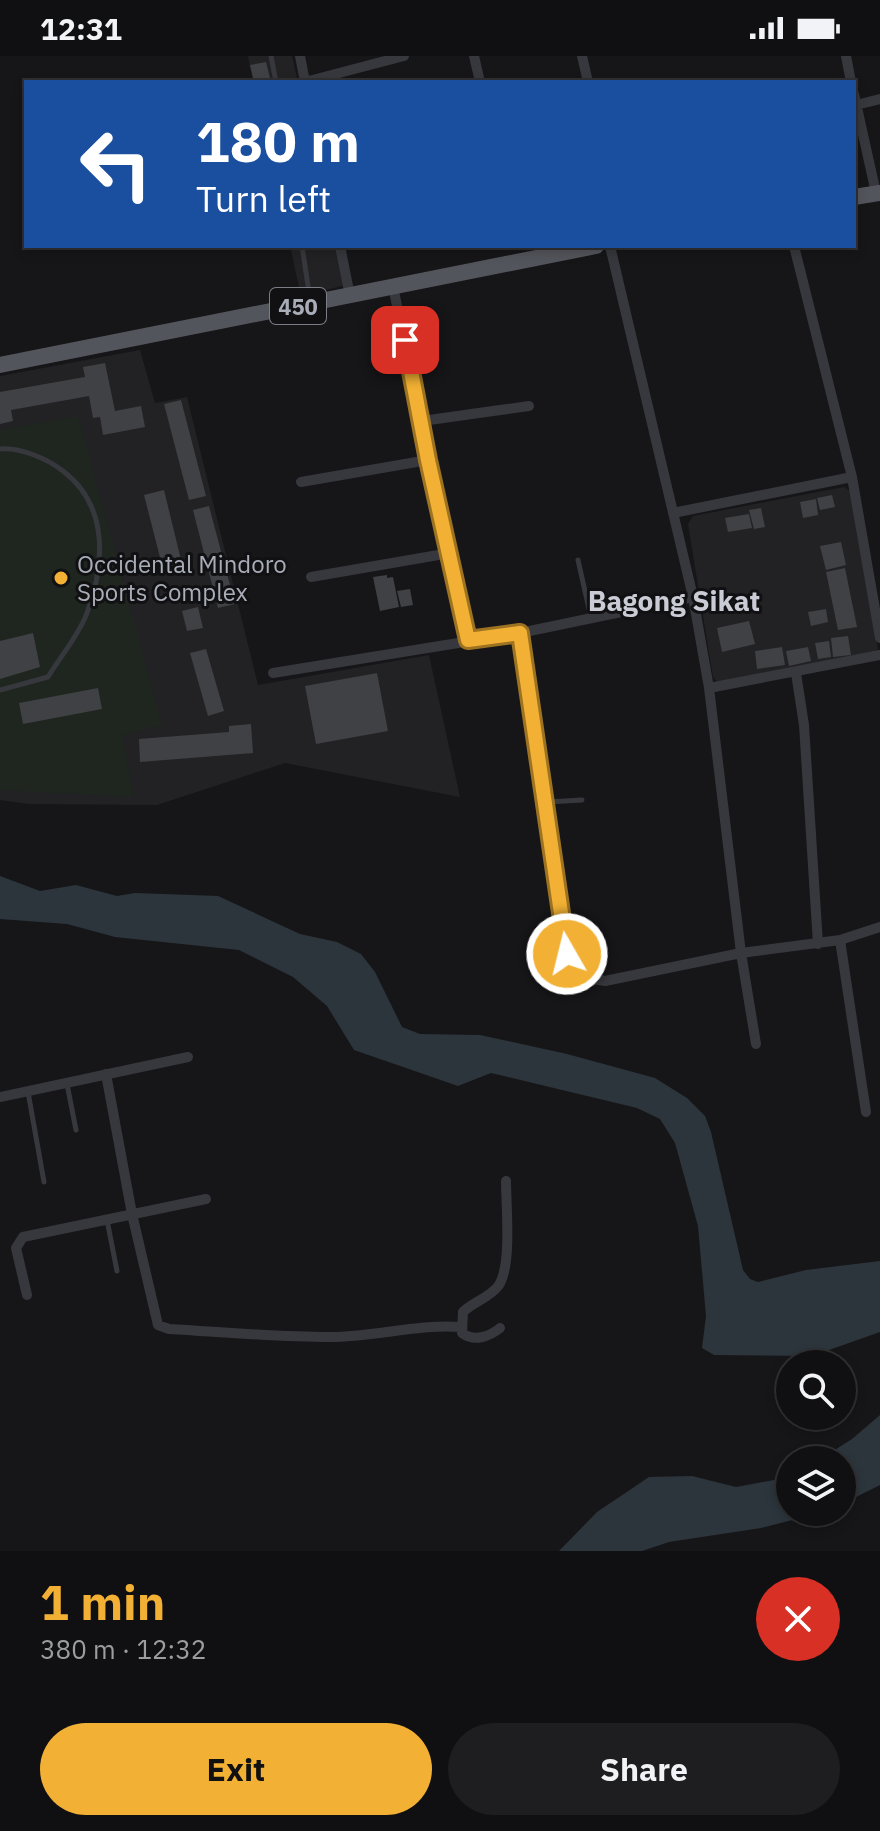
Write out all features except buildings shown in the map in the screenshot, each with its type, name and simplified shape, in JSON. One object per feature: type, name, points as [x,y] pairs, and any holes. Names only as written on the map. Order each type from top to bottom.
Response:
[{"type":"main road","points":[[856,197],[878,193]]},
{"type":"main road","name":"450","points":[[0,365],[350,296],[518,253],[574,248]]},
{"type":"street","points":[[300,56],[305,80]]},
{"type":"street","points":[[313,80],[404,56]]},
{"type":"street","points":[[474,56],[480,80]]},
{"type":"street","points":[[582,56],[588,80]]},
{"type":"street","points":[[846,56],[851,80]]},
{"type":"street","points":[[856,99],[880,99]]},
{"type":"street","points":[[856,103],[878,193]]},
{"type":"street","points":[[340,248],[350,296]]},
{"type":"street","points":[[610,248],[693,597],[709,688],[741,953],[756,1044]]},
{"type":"street","points":[[795,248],[852,477],[880,638]]},
{"type":"street","points":[[393,286],[468,640]]},
{"type":"street","points":[[422,421],[529,406]]},
{"type":"street","points":[[301,482],[428,460]]},
{"type":"street","points":[[673,513],[852,477]]},
{"type":"street","points":[[311,577],[450,553]]},
{"type":"street","points":[[273,673],[520,633],[693,597]]},
{"type":"street","points":[[520,633],[567,954],[581,977],[605,981],[741,953],[840,940],[880,927]]},
{"type":"street","points":[[709,688],[880,655]]},
{"type":"street","points":[[796,673],[804,725],[818,944]]},
{"type":"street","points":[[840,940],[866,1112]]},
{"type":"street","points":[[0,1097],[188,1057]]},
{"type":"street","points":[[106,1074],[132,1214],[158,1325],[162,1328],[331,1337],[427,1326],[460,1327]]},
{"type":"street","points":[[500,1328],[485,1337],[468,1337],[460,1327],[463,1312],[492,1292],[501,1281],[505,1262],[506,1181]]},
{"type":"street","points":[[27,1295],[16,1248],[23,1237],[206,1199]]},
{"type":"lane","points":[[271,56],[276,80]]},
{"type":"lane","points":[[302,248],[310,304]]},
{"type":"lane","points":[[0,449],[9,448],[52,463],[74,479],[97,515],[100,554],[86,615],[48,677],[0,690]]},
{"type":"lane","points":[[578,560],[591,619]]},
{"type":"lane","points":[[544,802],[582,800]]},
{"type":"lane","points":[[66,1083],[76,1130]]},
{"type":"lane","points":[[28,1091],[44,1182]]},
{"type":"lane","points":[[107,1219],[117,1271]]},
{"type":"shaded area","points":[[248,56],[292,56],[298,80],[253,80]]},
{"type":"shaded area","points":[[290,248],[337,248],[346,285],[301,296]]},
{"type":"shaded area","points":[[140,350],[155,403],[187,397],[258,685],[429,655],[460,797],[285,763],[157,805],[28,804],[0,800],[0,376]]},
{"type":"shaded area","name":"Occidental Mindoro Sports Complex","points":[[78,416],[162,725],[123,735],[133,797],[0,790],[0,430]]},
{"type":"shaded area","points":[[844,487],[850,491],[878,649],[874,653],[718,682],[713,677],[688,524],[693,516]]},
{"type":"shaded area","points":[[0,876],[40,891],[76,885],[117,896],[135,893],[218,896],[300,934],[337,942],[361,954],[375,972],[402,1027],[420,1034],[480,1035],[655,1078],[687,1098],[705,1116],[743,1270],[750,1279],[758,1282],[806,1270],[880,1261],[880,1332],[829,1350],[776,1350],[776,1356],[714,1355],[702,1348],[706,1316],[698,1226],[675,1143],[660,1119],[637,1108],[491,1073],[458,1086],[354,1050],[327,1006],[293,977],[239,950],[115,937],[67,924],[0,919]]},
{"type":"shaded area","points":[[880,1415],[880,1485],[856,1497],[856,1446],[841,1446]]},
{"type":"shaded area","points":[[692,1476],[736,1487],[776,1480],[776,1524],[669,1542],[642,1551],[559,1551],[597,1512],[649,1477]]},
{"type":"place","name":"Occidental Mindoro Sports Complex","points":[[61,578]]},
{"type":"district","name":"Bagong Sikat","points":[[674,600]]},
{"type":"route","points":[[405,340],[468,640],[520,633],[567,954]]}]
